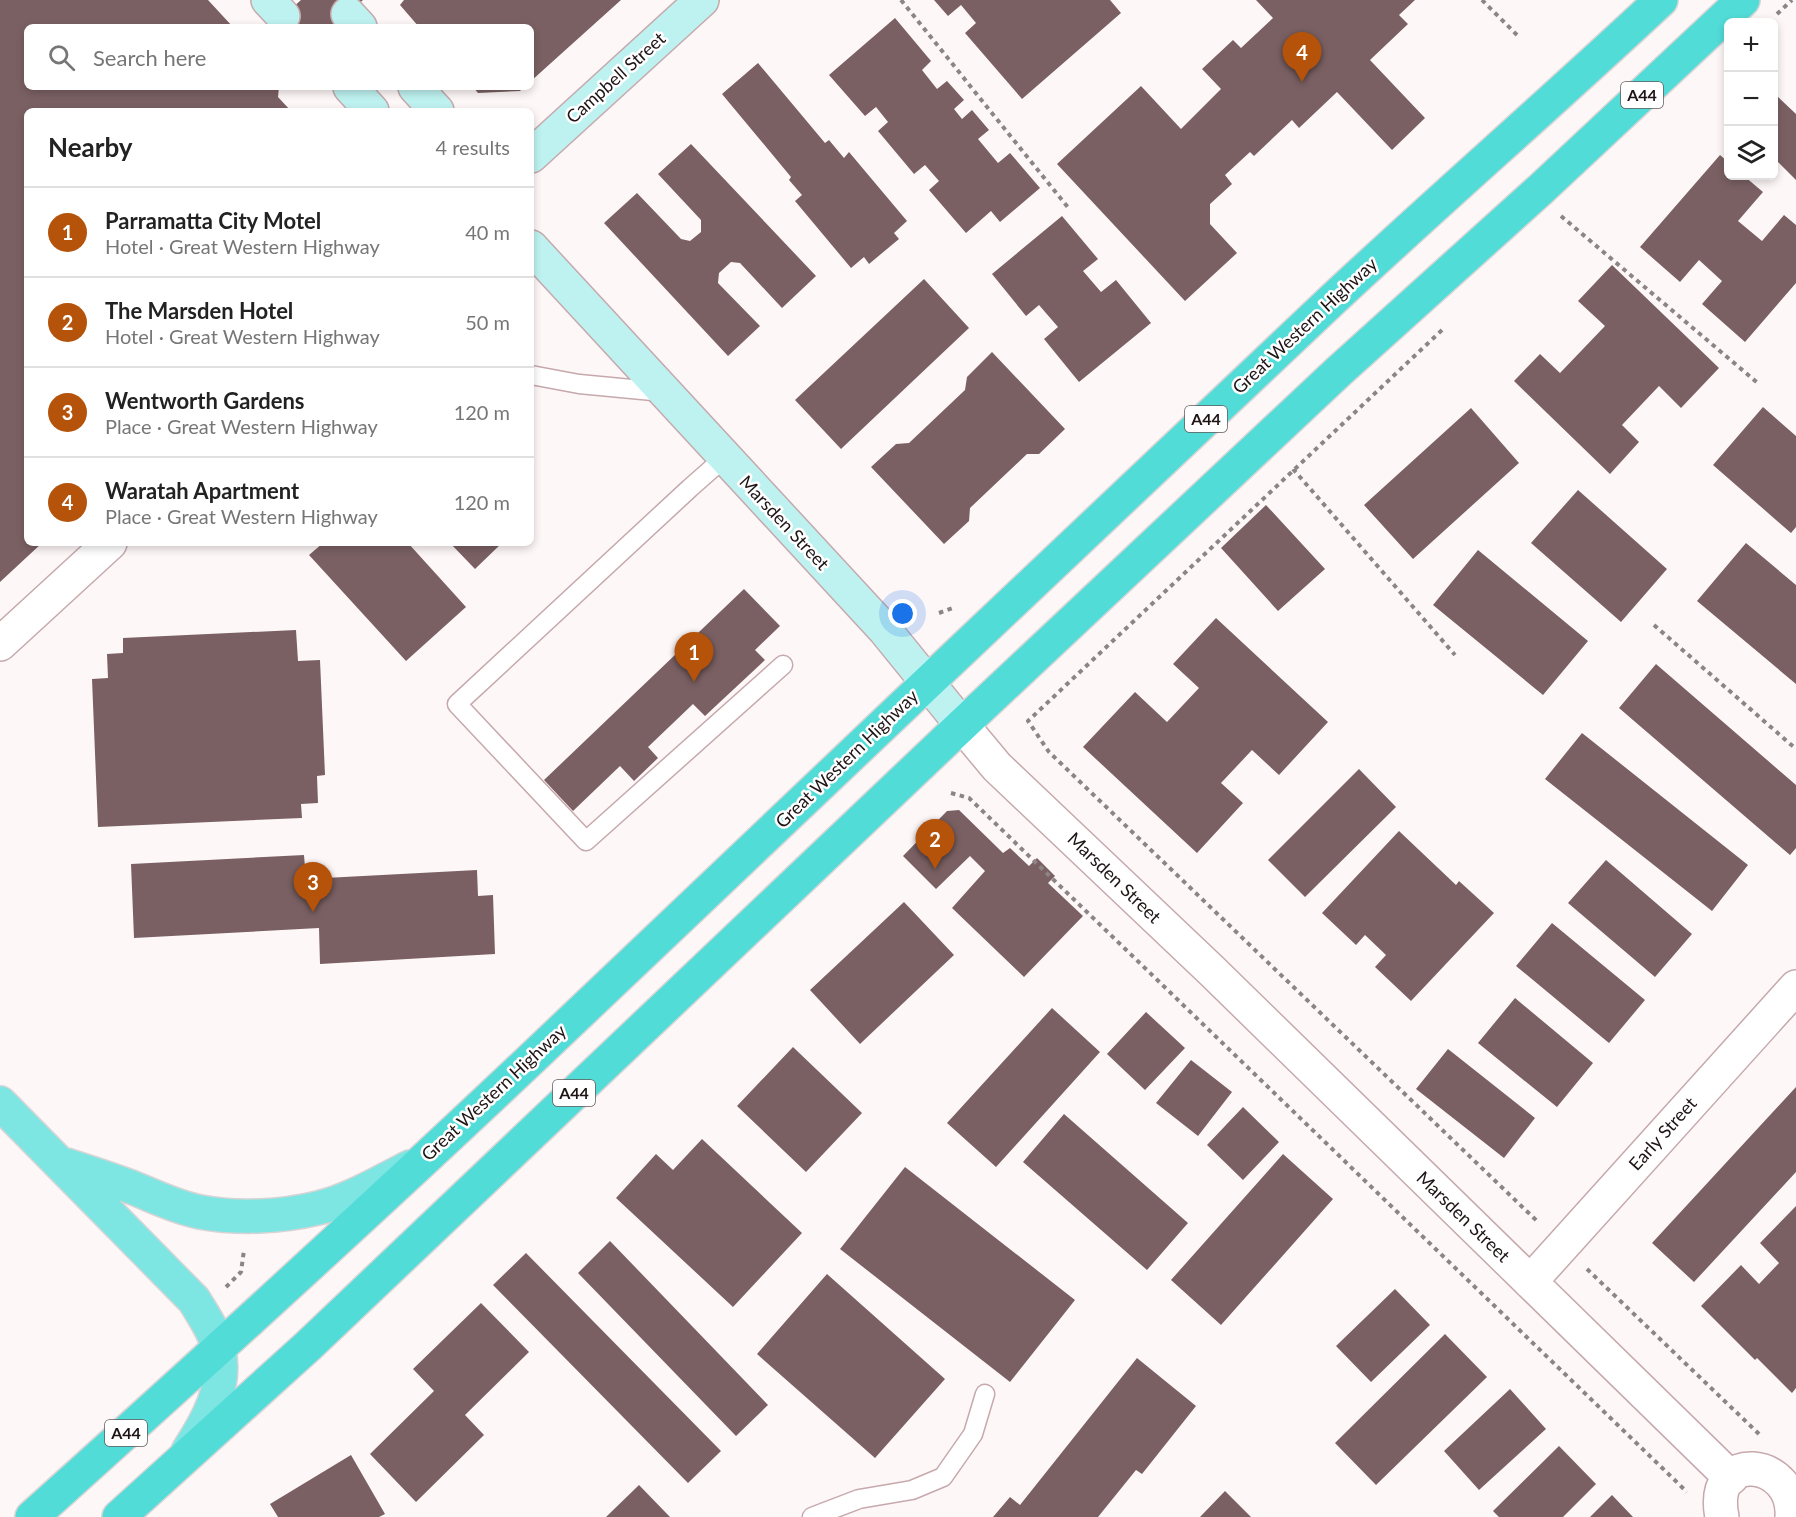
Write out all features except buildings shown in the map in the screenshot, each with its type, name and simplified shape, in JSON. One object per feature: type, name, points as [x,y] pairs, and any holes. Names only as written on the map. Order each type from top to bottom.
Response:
[{"type":"highway","name":"Great Western Highway","points":[[32,1517],[420,1163],[1334,298],[1661,0]]},
{"type":"highway","name":"A44","points":[[119,1517],[308,1346],[962,725],[1338,372],[1541,189],[1743,0]]},
{"type":"main road","name":"Campbell Street","points":[[534,153],[697,2]]},
{"type":"main road","points":[[353,90],[369,108]]},
{"type":"main road","points":[[418,90],[434,108]]},
{"type":"main road","name":"Marsden Street","points":[[534,250],[884,629],[962,725]]},
{"type":"main road","points":[[0,1103],[194,1300],[219,1348],[221,1369],[218,1390],[210,1414],[184,1457]]},
{"type":"main road","points":[[58,1162],[170,1204],[199,1212],[248,1216],[320,1208],[420,1163]]},
{"type":"street","points":[[0,644],[107,546]]},
{"type":"street","name":"Marsden Street","points":[[962,725],[997,767],[1211,970],[1731,1478]]},
{"type":"street","name":"Early Street","points":[[1530,1282],[1796,987]]},
{"type":"street","points":[[1722,1517],[1720,1504],[1722,1492],[1731,1478],[1750,1468],[1763,1468],[1779,1475],[1788,1484],[1795,1502],[1792,1517]]},
{"type":"lane","points":[[534,364],[566,382]]},
{"type":"lane","points":[[534,376],[566,382],[663,392]]},
{"type":"lane","points":[[724,458],[457,704],[586,842],[783,665]]},
{"type":"lane","points":[[812,1517],[859,1500],[912,1490],[943,1477],[973,1434],[985,1394]]},
{"type":"path","points":[[901,0],[1070,210]]},
{"type":"path","points":[[1482,0],[1517,35]]},
{"type":"path","points":[[1776,15],[1792,0]]},
{"type":"path","points":[[1541,189],[1562,217],[1760,385]]},
{"type":"path","points":[[1562,217],[1570,209]]},
{"type":"path","points":[[1449,323],[1028,721],[1049,752],[1764,1438]]},
{"type":"path","points":[[1268,438],[1293,470],[1455,655]]},
{"type":"path","points":[[1654,625],[1796,749]]},
{"type":"path","points":[[951,793],[969,798],[1687,1493]]},
{"type":"path","points":[[221,1292],[241,1272],[245,1247]]},
{"type":"place","name":"Waratah Apartment","points":[[1302,82]]},
{"type":"place","name":"Parramatta City Motel","points":[[694,682]]},
{"type":"place","name":"The Marsden Hotel","points":[[935,869]]},
{"type":"place","name":"Wentworth Gardens","points":[[313,912]]}]
